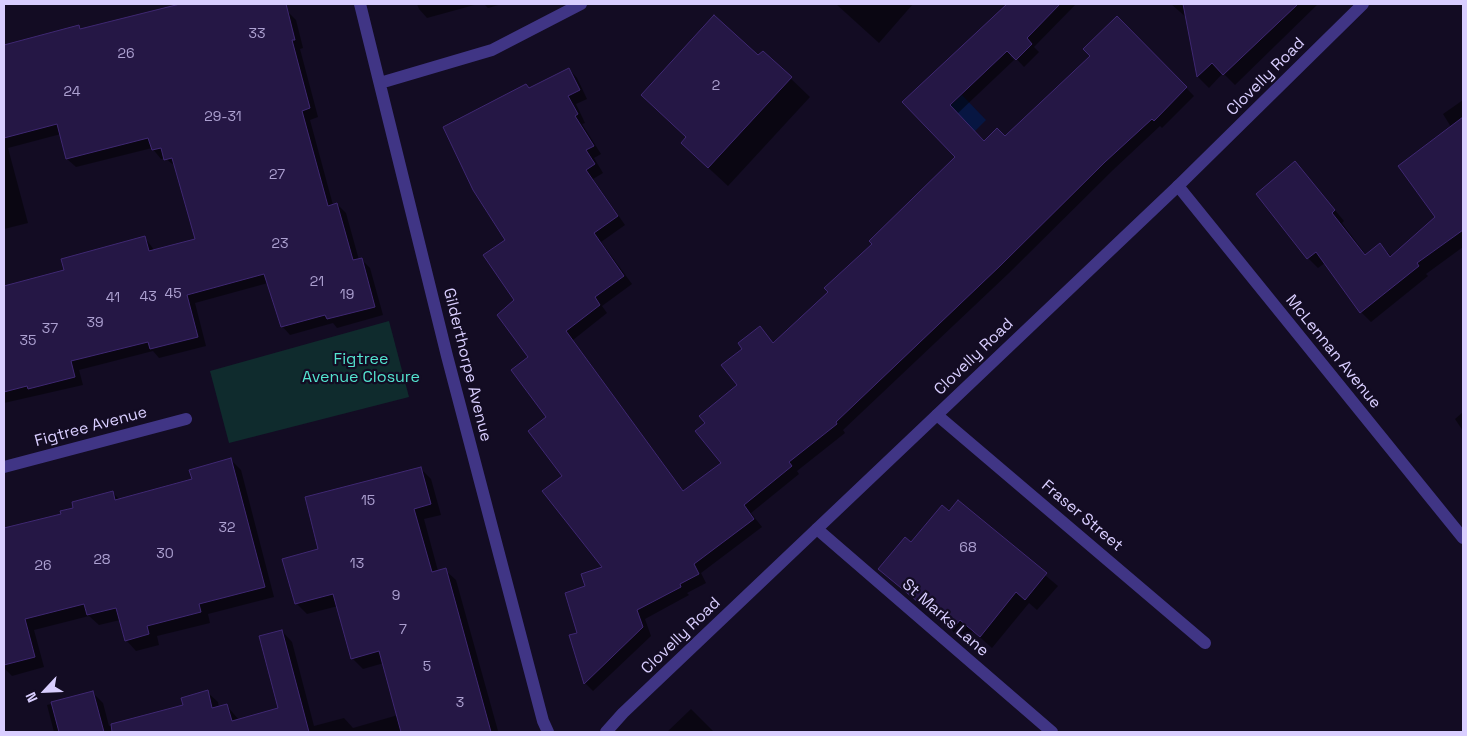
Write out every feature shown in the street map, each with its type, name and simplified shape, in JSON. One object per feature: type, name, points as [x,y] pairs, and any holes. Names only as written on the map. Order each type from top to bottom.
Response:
[{"type":"street","name":"Gilderthorpe Avenue","points":[[360,4],[448,356],[543,721],[548,732]]},
{"type":"street","points":[[380,83],[492,50],[581,4]]},
{"type":"street","name":"Clovelly Road","points":[[606,732],[630,707],[1178,186],[1363,4]]},
{"type":"street","name":"McLennan Avenue","points":[[1178,186],[1463,538]]},
{"type":"street","name":"Fraser Street","points":[[937,415],[1205,643]]},
{"type":"street","name":"Figtree Avenue","points":[[4,467],[186,419]]},
{"type":"street","name":"St Marks Lane","points":[[817,529],[1052,732]]},
{"type":"green space","name":"Figtree Avenue Closure","points":[[389,321],[409,397],[229,443],[210,371]]},
{"type":"water","points":[[962,95],[986,120],[973,133],[949,107]]},
{"type":"building","points":[[180,4],[286,4],[295,40],[292,40],[310,108],[302,111],[328,206],[337,203],[353,260],[362,258],[375,307],[327,319],[325,315],[281,327],[264,274],[187,295],[198,337],[150,349],[148,342],[71,361],[75,377],[28,389],[27,386],[4,392],[4,286],[64,270],[61,259],[145,236],[149,251],[195,239],[172,158],[164,160],[161,148],[152,150],[148,138],[66,159],[57,124],[4,138],[4,45],[79,25],[80,29]]},
{"type":"building","points":[[1007,4],[1060,4],[1027,38],[1032,44],[1016,60],[1007,51],[950,105],[984,141],[997,128],[1005,136],[1090,56],[1083,49],[1117,16],[1187,87],[1154,121],[1152,119],[1105,162],[1001,265],[836,422],[837,424],[789,462],[792,466],[744,505],[754,519],[694,564],[699,574],[680,584],[681,587],[637,610],[643,627],[584,684],[569,635],[577,633],[565,593],[585,586],[581,574],[602,567],[542,491],[562,476],[528,431],[546,417],[511,370],[528,357],[497,315],[514,300],[483,255],[505,240],[473,190],[443,127],[526,84],[529,88],[569,68],[580,90],[568,96],[578,114],[575,116],[594,146],[586,150],[595,164],[586,170],[618,216],[594,233],[624,276],[595,297],[600,305],[566,331],[683,491],[721,463],[695,431],[705,423],[699,416],[737,385],[721,365],[742,349],[738,343],[760,326],[773,343],[828,292],[824,288],[872,244],[869,241],[955,157],[902,102]]},
{"type":"building","points":[[1183,4],[1298,4],[1223,75],[1212,63],[1197,77]]},
{"type":"building","points":[[714,15],[758,55],[763,51],[792,77],[708,168],[681,143],[686,137],[641,95]]},
{"type":"building","points":[[1463,117],[1463,230],[1417,263],[1419,266],[1360,313],[1316,252],[1307,259],[1256,194],[1295,161],[1335,210],[1332,213],[1365,255],[1380,243],[1390,257],[1435,217],[1398,166]]},
{"type":"building","points":[[231,458],[265,587],[199,604],[201,612],[147,626],[149,634],[125,641],[116,608],[87,615],[84,604],[25,619],[35,657],[4,665],[4,528],[61,514],[60,511],[73,508],[72,502],[113,491],[115,500],[192,479],[189,470]]},
{"type":"building","points":[[421,467],[431,504],[414,509],[432,572],[446,568],[491,732],[401,732],[379,651],[351,659],[333,594],[295,604],[282,559],[318,549],[305,497]]},
{"type":"building","points":[[958,500],[1047,573],[1025,600],[1016,592],[980,637],[960,620],[952,630],[878,569],[905,537],[911,542],[942,505],[949,511]]},
{"type":"building","points":[[282,630],[309,732],[112,732],[111,724],[183,705],[181,698],[208,690],[212,708],[227,704],[232,721],[278,708],[259,636]]},
{"type":"building","points":[[93,691],[104,732],[59,732],[51,702]]}]
